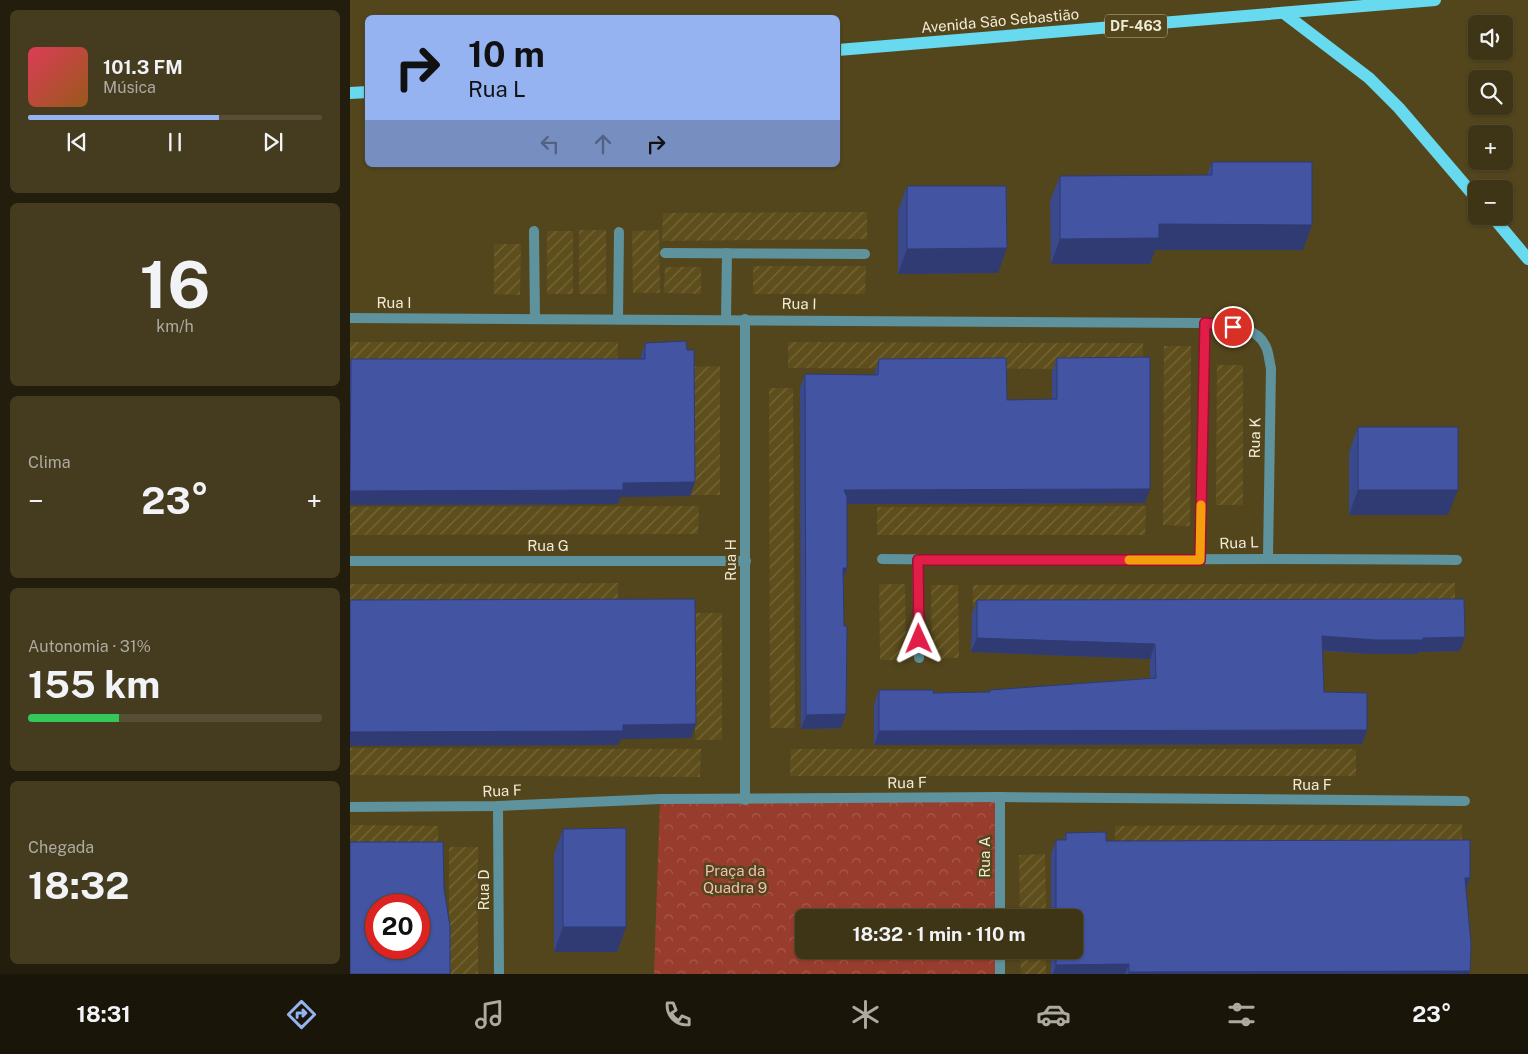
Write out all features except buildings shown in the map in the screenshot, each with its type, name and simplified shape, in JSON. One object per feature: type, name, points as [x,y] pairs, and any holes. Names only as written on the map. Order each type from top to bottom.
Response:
[{"type":"main road","name":"Avenida São Sebastião","points":[[840,50],[1435,0]]},
{"type":"main road","points":[[1285,14],[1369,78],[1399,108],[1468,189]]},
{"type":"main road","points":[[350,93],[365,92]]},
{"type":"main road","points":[[1500,225],[1528,258]]},
{"type":"street","points":[[534,231],[535,319]]},
{"type":"street","points":[[618,319],[619,232]]},
{"type":"street","points":[[665,253],[865,254]]},
{"type":"street","points":[[726,319],[727,253]]},
{"type":"street","name":"Rua I","points":[[350,318],[1205,323],[1247,329]]},
{"type":"street","name":"Rua H","points":[[744,319],[746,800]]},
{"type":"street","points":[[1200,560],[1205,323]]},
{"type":"street","name":"Rua K","points":[[1247,329],[1257,335],[1266,345],[1271,368],[1268,557]]},
{"type":"street","name":"Rua L","points":[[882,559],[1200,560],[1268,557],[1457,560]]},
{"type":"street","points":[[918,560],[919,658]]},
{"type":"street","name":"Rua G","points":[[350,561],[746,561]]},
{"type":"street","name":"Rua F","points":[[350,807],[498,806],[660,799],[746,800],[1000,797],[1465,801]]},
{"type":"street","name":"Rua A","points":[[1000,797],[1000,909]]},
{"type":"street","name":"Rua D","points":[[498,806],[499,974]]},
{"type":"street","points":[[1000,959],[1000,974]]},
{"type":"shaded area","points":[[867,212],[867,239],[662,241],[663,213]]},
{"type":"shaded area","points":[[579,230],[606,230],[606,294],[579,294]]},
{"type":"shaded area","points":[[659,230],[660,293],[633,293],[632,231]]},
{"type":"shaded area","points":[[547,231],[573,231],[573,294],[547,294]]},
{"type":"shaded area","points":[[494,244],[521,244],[520,295],[494,294]]},
{"type":"shaded area","points":[[753,266],[866,266],[865,294],[753,294]]},
{"type":"shaded area","points":[[665,267],[701,267],[701,294],[664,293]]},
{"type":"shaded area","points":[[350,342],[618,342],[617,369],[350,369]]},
{"type":"shaded area","points":[[788,342],[1143,343],[1143,369],[788,368]]},
{"type":"shaded area","points":[[1164,346],[1191,346],[1190,526],[1163,525]]},
{"type":"shaded area","points":[[1217,365],[1243,365],[1243,505],[1216,505]]},
{"type":"shaded area","points":[[720,366],[720,495],[690,495],[690,367]]},
{"type":"shaded area","points":[[769,388],[793,388],[795,728],[770,728]]},
{"type":"shaded area","points":[[699,506],[698,534],[350,535],[350,507]]},
{"type":"shaded area","points":[[1146,506],[1145,535],[877,535],[877,507]]},
{"type":"shaded area","points":[[618,583],[618,610],[350,611],[350,584]]},
{"type":"shaded area","points":[[1455,583],[1455,608],[973,610],[973,585]]},
{"type":"shaded area","points":[[879,584],[905,584],[906,660],[880,660]]},
{"type":"shaded area","points":[[931,585],[958,585],[959,658],[932,658]]},
{"type":"shaded area","points":[[696,613],[722,613],[722,740],[695,740]]},
{"type":"shaded area","points":[[350,748],[701,749],[700,777],[350,775]]},
{"type":"shaded area","points":[[791,749],[1356,749],[1356,776],[790,776]]},
{"type":"shaded area","points":[[1462,824],[1462,850],[1115,851],[1115,826]]},
{"type":"shaded area","points":[[350,825],[438,826],[438,854],[350,853]]},
{"type":"shaded area","points":[[449,847],[478,847],[478,974],[449,974]]},
{"type":"shaded area","points":[[1045,854],[1046,909],[1020,909],[1019,855]]},
{"type":"shaded area","points":[[1020,959],[1046,959],[1046,974],[1021,974]]},
{"type":"green space","name":"Praça da Quadra 9","points":[[998,800],[997,909],[795,909],[795,959],[997,959],[997,974],[654,974],[660,801]]},
{"type":"slow traffic","points":[[1129,560],[1200,560],[1201,505]]},
{"type":"route","points":[[919,639],[918,560],[1200,560],[1205,323],[1233,327]]}]
